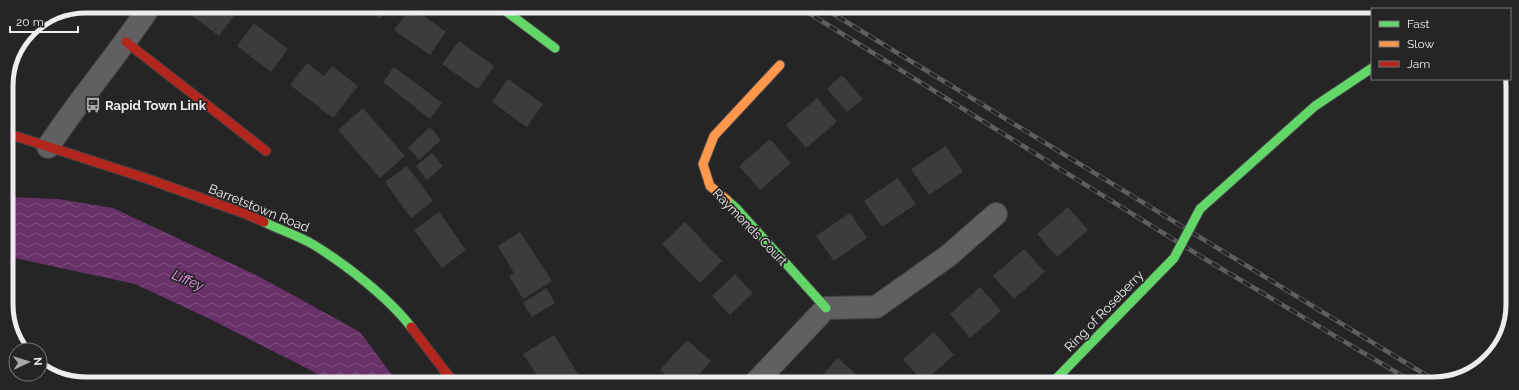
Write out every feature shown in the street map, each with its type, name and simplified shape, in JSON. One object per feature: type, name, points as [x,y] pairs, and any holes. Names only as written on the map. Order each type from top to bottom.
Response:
[{"type":"street","points":[[48,147],[74,108],[126,42],[145,13]]},
{"type":"street","points":[[508,13],[555,48]]},
{"type":"street","points":[[126,42],[266,151]]},
{"type":"street","name":"Raymonds Court","points":[[780,65],[714,136],[703,164],[710,186],[736,208],[826,308]]},
{"type":"street","name":"Ring of Roseberry","points":[[1058,377],[1174,258],[1200,209],[1315,106],[1371,69]]},
{"type":"street","name":"Barretstown Road","points":[[13,135],[145,178],[246,214],[314,245],[360,278],[404,318],[449,377]]},
{"type":"street","points":[[761,377],[826,308],[876,307],[948,256],[996,214]]},
{"type":"water","name":"Liffey","points":[[13,197],[58,199],[113,208],[258,276],[360,332],[394,377],[321,377],[318,374],[208,318],[135,284],[13,258]]},
{"type":"building","points":[[188,13],[236,13],[219,36]]},
{"type":"building","points":[[372,13],[384,13],[380,19]]},
{"type":"building","points":[[407,13],[419,13],[446,32],[430,55],[394,30]]},
{"type":"building","points":[[254,23],[288,49],[271,72],[237,46]]},
{"type":"building","points":[[459,41],[494,66],[478,89],[442,64]]},
{"type":"building","points":[[307,63],[324,76],[332,66],[358,86],[333,118],[290,85]]},
{"type":"building","points":[[394,67],[442,103],[430,119],[383,82]]},
{"type":"building","points":[[842,75],[863,99],[847,112],[827,89]]},
{"type":"building","points":[[508,79],[543,104],[527,127],[492,102]]},
{"type":"building","points":[[817,98],[837,122],[806,148],[786,125]]},
{"type":"building","points":[[363,108],[405,156],[380,178],[338,130]]},
{"type":"building","points":[[430,127],[441,140],[419,160],[408,148]]},
{"type":"building","points":[[770,139],[791,163],[760,190],[739,166]]},
{"type":"building","points":[[946,146],[963,172],[929,195],[911,169]]},
{"type":"building","points":[[432,153],[443,166],[427,180],[416,166]]},
{"type":"building","points":[[407,166],[433,201],[411,218],[385,182]]},
{"type":"building","points":[[898,178],[916,204],[882,227],[864,201]]},
{"type":"building","points":[[1068,207],[1088,230],[1057,257],[1037,234]]},
{"type":"building","points":[[439,212],[466,250],[442,268],[414,230]]},
{"type":"building","points":[[850,213],[867,238],[834,261],[816,236]]},
{"type":"building","points":[[685,222],[722,261],[700,283],[662,244]]},
{"type":"building","points":[[520,232],[552,281],[523,299],[509,276],[514,273],[498,246]]},
{"type":"building","points":[[1024,249],[1045,272],[1014,299],[993,276]]},
{"type":"building","points":[[735,274],[753,293],[730,315],[712,296]]},
{"type":"building","points":[[980,287],[1001,311],[970,338],[950,314]]},
{"type":"building","points":[[546,288],[555,303],[532,317],[523,303]]},
{"type":"building","points":[[934,332],[954,355],[929,377],[919,377],[903,359]]},
{"type":"building","points":[[554,335],[580,377],[538,377],[523,354]]},
{"type":"building","points":[[687,340],[711,361],[696,377],[668,377],[660,370]]},
{"type":"building","points":[[838,358],[859,377],[821,377]]},
{"type":"railway","points":[[809,13],[1205,259],[1404,377]]},
{"type":"railway","points":[[832,13],[1429,377]]},
{"type":"traffic: fast","points":[[508,13],[555,48]]},
{"type":"traffic: fast","points":[[1200,209],[1315,106],[1371,69]]},
{"type":"traffic: fast","points":[[727,200],[736,208],[826,308]]},
{"type":"traffic: fast","points":[[1174,258],[1200,209]]},
{"type":"traffic: fast","points":[[264,222],[308,242],[339,262],[379,293],[411,327]]},
{"type":"traffic: fast","points":[[1058,377],[1174,258]]},
{"type":"traffic: slow","points":[[727,200],[710,186],[703,164],[714,136],[780,65]]},
{"type":"traffic: jam","points":[[126,42],[266,151]]},
{"type":"traffic: jam","points":[[13,135],[145,178],[246,214],[264,222]]},
{"type":"traffic: jam","points":[[411,327],[449,377]]},
{"type":"place","name":"Rapid Town Link","points":[[93,105]]}]
